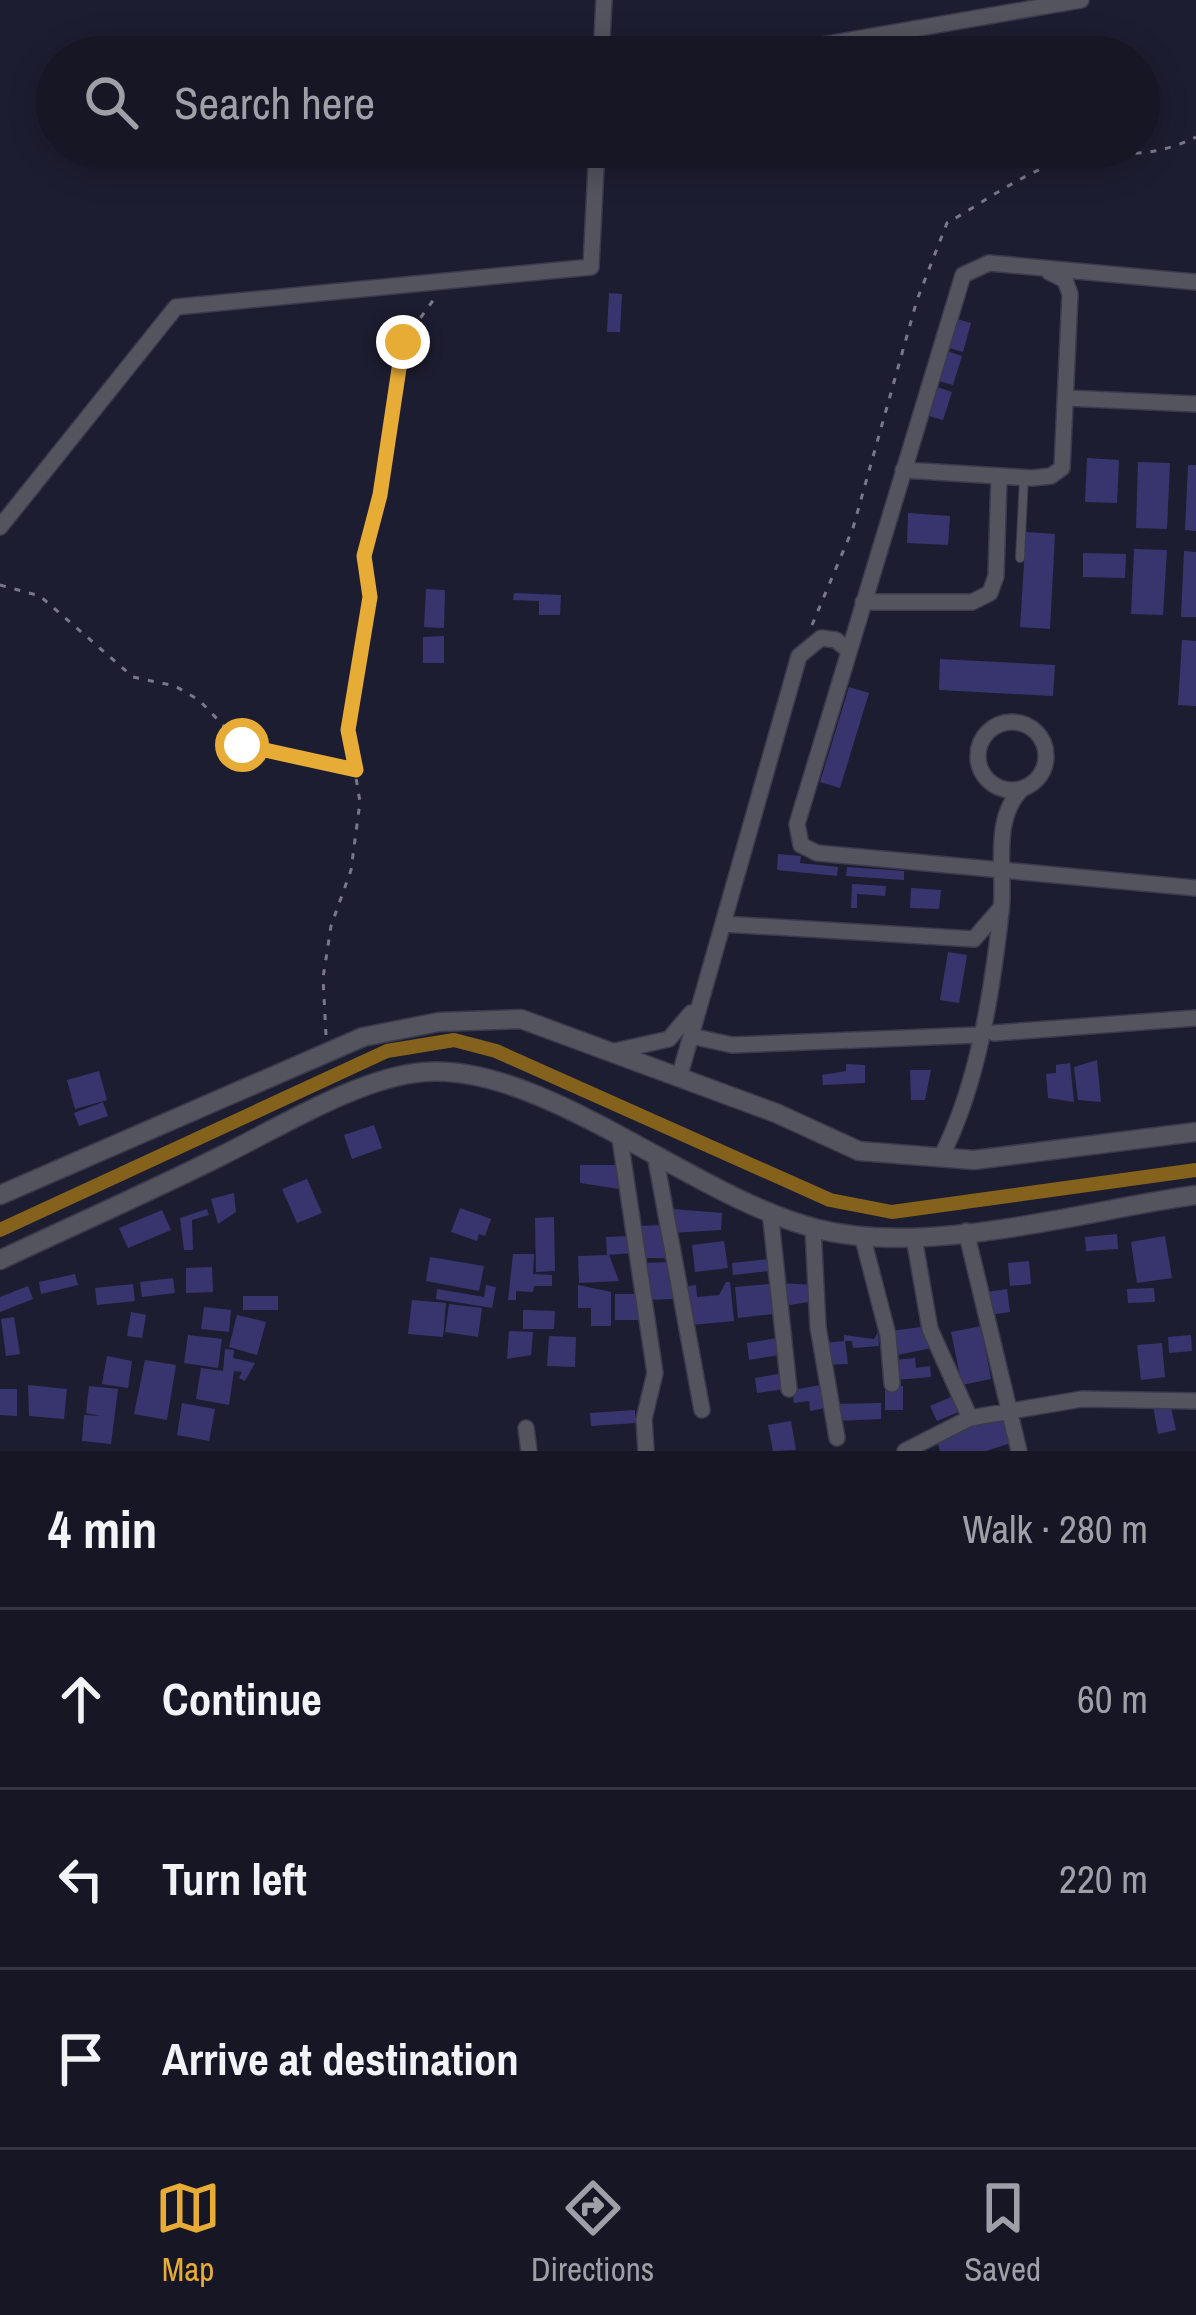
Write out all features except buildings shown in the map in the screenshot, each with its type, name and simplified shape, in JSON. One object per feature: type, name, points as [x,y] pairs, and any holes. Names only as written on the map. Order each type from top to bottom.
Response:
[{"type":"street","points":[[602,36],[604,0]]},
{"type":"street","points":[[873,36],[1081,0]]},
{"type":"street","points":[[0,526],[176,307],[448,285],[592,267],[596,168]]},
{"type":"street","points":[[1196,282],[989,263],[963,275],[796,824],[801,844],[817,854],[1196,888]]},
{"type":"street","points":[[903,470],[1024,478],[1051,476],[1061,468],[1070,294],[1065,280],[1038,268]]},
{"type":"street","points":[[1070,294],[1090,272]]},
{"type":"street","points":[[1066,398],[1196,404]]},
{"type":"street","points":[[863,602],[972,602],[991,593],[999,477]]},
{"type":"street","points":[[679,1078],[799,656],[821,638],[836,640],[848,650]]},
{"type":"street","points":[[942,1155],[964,1111],[986,1034],[1002,907],[998,870],[1017,794],[1034,782],[1046,758],[1038,733],[1014,722],[989,730],[977,753],[986,778],[1017,794]]},
{"type":"street","points":[[723,924],[974,939],[1002,907]]},
{"type":"street","points":[[612,1051],[669,1039],[688,1020],[704,989]]},
{"type":"street","points":[[0,1195],[397,1027],[485,1018],[521,1019],[612,1051],[859,1151],[974,1160],[1196,1132]]},
{"type":"street","points":[[691,1036],[732,1045],[986,1034],[1196,1018]]},
{"type":"street","points":[[0,1260],[330,1102],[417,1072],[457,1071],[521,1087],[656,1160],[770,1211],[813,1228],[863,1239],[914,1238],[1196,1195]]},
{"type":"street","points":[[620,1139],[655,1373],[644,1419],[646,1451]]},
{"type":"street","points":[[656,1160],[702,1409]]},
{"type":"street","points":[[770,1211],[789,1389]]},
{"type":"street","points":[[813,1228],[818,1327],[837,1438]]},
{"type":"street","points":[[966,1231],[1019,1451]]},
{"type":"street","points":[[914,1238],[930,1329],[970,1418]]},
{"type":"street","points":[[863,1239],[888,1335],[892,1384]]},
{"type":"street","points":[[906,1451],[970,1418],[1082,1399],[1196,1401]]},
{"type":"street","points":[[526,1428],[529,1451]]},
{"type":"lane","points":[[1020,558],[1024,478]]},
{"type":"lane","points":[[998,514],[1022,510]]},
{"type":"path","points":[[323,1055],[323,978],[331,926],[351,871],[360,802],[348,730],[370,597],[364,556],[380,495],[403,342],[422,309],[448,285]]},
{"type":"path","points":[[0,585],[40,596],[133,677],[175,686],[199,700],[242,745],[356,770]]},
{"type":"waterway","points":[[0,1230],[387,1051],[454,1040],[496,1051],[830,1200],[892,1212],[1196,1170]]},
{"type":"route","points":[[242,745],[277,757],[356,770],[348,730],[358,694],[360,644],[370,597],[364,556],[380,495],[403,342]]}]
